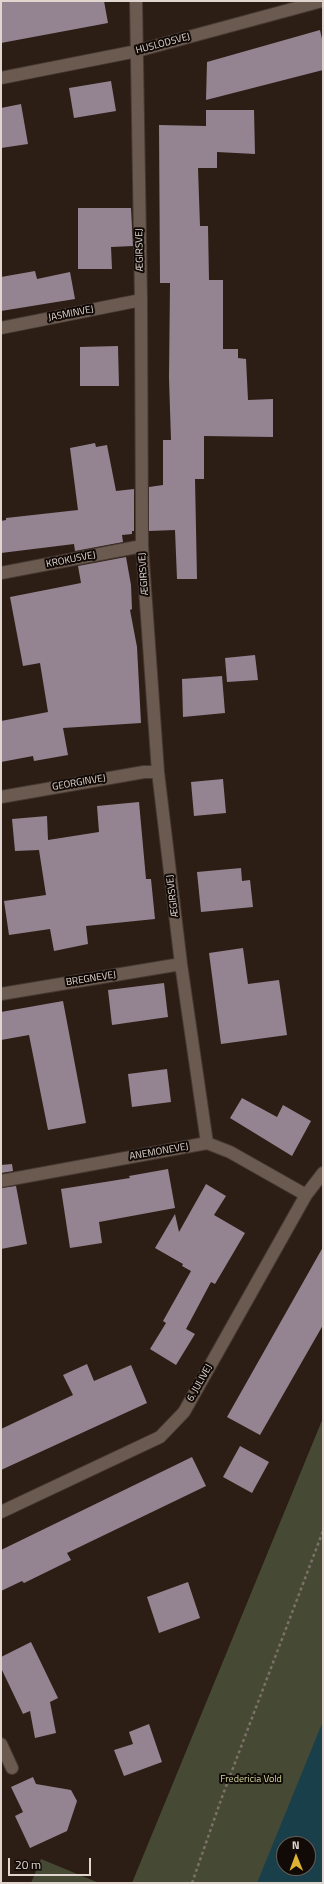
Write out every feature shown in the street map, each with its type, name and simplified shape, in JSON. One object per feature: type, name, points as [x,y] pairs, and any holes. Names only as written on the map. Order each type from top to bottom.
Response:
[{"type":"street","name":"ÆGIRSVEJ","points":[[136,1],[141,300],[142,546],[158,772],[181,964],[207,1143]]},
{"type":"street","name":"HUSLODSVEJ","points":[[1,78],[137,51],[322,1]]},
{"type":"street","name":"JASMINVEJ","points":[[1,328],[141,300]]},
{"type":"street","name":"KROKUSVEJ","points":[[1,573],[142,546]]},
{"type":"street","name":"GEORGINVEJ","points":[[1,797],[144,772],[158,772]]},
{"type":"street","name":"BREGNEVEJ","points":[[1,994],[181,964]]},
{"type":"street","name":"ANEMONEVEJ","points":[[1,1181],[207,1143]]},
{"type":"street","points":[[207,1143],[230,1152],[306,1195]]},
{"type":"street","name":"6. JULIVEJ","points":[[1,1512],[160,1437],[184,1412],[306,1195],[323,1173]]},
{"type":"street","points":[[1,1744],[12,1768]]},
{"type":"path","points":[[192,1883],[222,1796],[323,1531]]},
{"type":"green space","name":"Fredericia Vold","points":[[323,1418],[323,1883],[132,1883]]},
{"type":"green space","points":[[41,1859],[99,1883],[31,1883]]},
{"type":"water","points":[[323,1721],[323,1883],[257,1883],[276,1836],[276,1876],[316,1876],[316,1836],[276,1836]]},
{"type":"building","points":[[1,1],[104,1],[108,23],[1,43]]},
{"type":"building","points":[[320,30],[323,43],[323,70],[206,100],[207,62]]},
{"type":"building","points":[[111,81],[116,111],[74,118],[69,88]]},
{"type":"building","points":[[21,104],[28,144],[1,148],[1,108]]},
{"type":"building","points":[[206,110],[254,110],[255,154],[217,152],[217,168],[198,168],[200,226],[208,226],[209,280],[223,280],[223,349],[238,349],[238,358],[246,359],[248,400],[273,399],[273,437],[204,436],[204,479],[195,479],[197,579],[177,579],[175,530],[149,531],[149,487],[163,485],[163,440],[171,440],[169,378],[170,283],[160,283],[159,125],[206,126]]},
{"type":"building","points":[[78,208],[131,208],[133,246],[111,247],[112,269],[78,269]]},
{"type":"building","points":[[35,271],[37,279],[70,272],[75,299],[1,311],[1,277]]},
{"type":"building","points":[[118,346],[119,386],[80,386],[80,347]]},
{"type":"building","points":[[95,443],[96,447],[107,445],[116,491],[134,489],[134,531],[132,531],[132,534],[122,535],[123,542],[75,551],[74,544],[1,553],[1,521],[6,520],[6,518],[78,510],[70,448]]},
{"type":"building","points":[[126,557],[131,585],[132,609],[130,610],[137,647],[141,723],[63,728],[68,755],[34,761],[33,756],[1,762],[1,721],[48,712],[40,663],[23,666],[10,597],[81,583],[78,566]]},
{"type":"building","points":[[255,655],[258,680],[227,682],[225,658]]},
{"type":"building","points":[[222,676],[225,713],[183,717],[182,679]]},
{"type":"building","points":[[223,779],[226,813],[194,816],[191,782]]},
{"type":"building","points":[[139,802],[146,879],[151,879],[155,919],[86,926],[88,944],[54,951],[50,929],[9,935],[4,901],[46,895],[39,850],[15,851],[12,819],[47,816],[48,840],[99,832],[97,806]]},
{"type":"building","points":[[241,868],[242,881],[250,880],[253,907],[201,912],[197,872]]},
{"type":"building","points":[[243,948],[248,984],[279,980],[287,1035],[221,1044],[209,953]]},
{"type":"building","points":[[164,983],[168,1017],[112,1025],[108,990]]},
{"type":"building","points":[[63,1001],[86,1123],[48,1130],[29,1035],[1,1040],[1,1012]]},
{"type":"building","points":[[167,1069],[171,1102],[132,1107],[128,1074]]},
{"type":"building","points":[[242,1098],[277,1117],[283,1105],[311,1121],[292,1156],[230,1118]]},
{"type":"building","points":[[12,1164],[13,1171],[1,1173],[1,1165]]},
{"type":"building","points":[[168,1169],[175,1208],[99,1222],[102,1243],[70,1248],[61,1189],[130,1178],[129,1176]]},
{"type":"building","points":[[206,1184],[226,1196],[214,1215],[245,1233],[215,1284],[211,1282],[186,1329],[195,1334],[176,1365],[150,1349],[166,1323],[163,1321],[191,1271],[182,1266],[183,1264],[155,1248],[175,1214],[179,1232]]},
{"type":"building","points":[[16,1186],[27,1244],[1,1249],[1,1188]]},
{"type":"building","points":[[323,1247],[323,1325],[260,1435],[227,1417]]},
{"type":"building","points":[[87,1364],[94,1381],[131,1365],[147,1403],[1,1470],[1,1429],[73,1395],[63,1375]]},
{"type":"building","points":[[240,1446],[269,1462],[252,1493],[223,1477]]},
{"type":"building","points":[[192,1457],[206,1486],[67,1553],[71,1560],[24,1583],[22,1581],[1,1591],[1,1550]]},
{"type":"building","points":[[188,1582],[200,1618],[159,1633],[147,1597]]},
{"type":"building","points":[[31,1642],[58,1698],[50,1702],[56,1733],[35,1738],[30,1711],[23,1714],[1,1668],[1,1657]]},
{"type":"building","points":[[149,1724],[162,1762],[124,1776],[114,1750],[133,1744],[129,1732]]},
{"type":"building","points":[[33,1777],[36,1784],[71,1790],[77,1801],[67,1831],[30,1848],[15,1816],[23,1812],[11,1787]]}]
